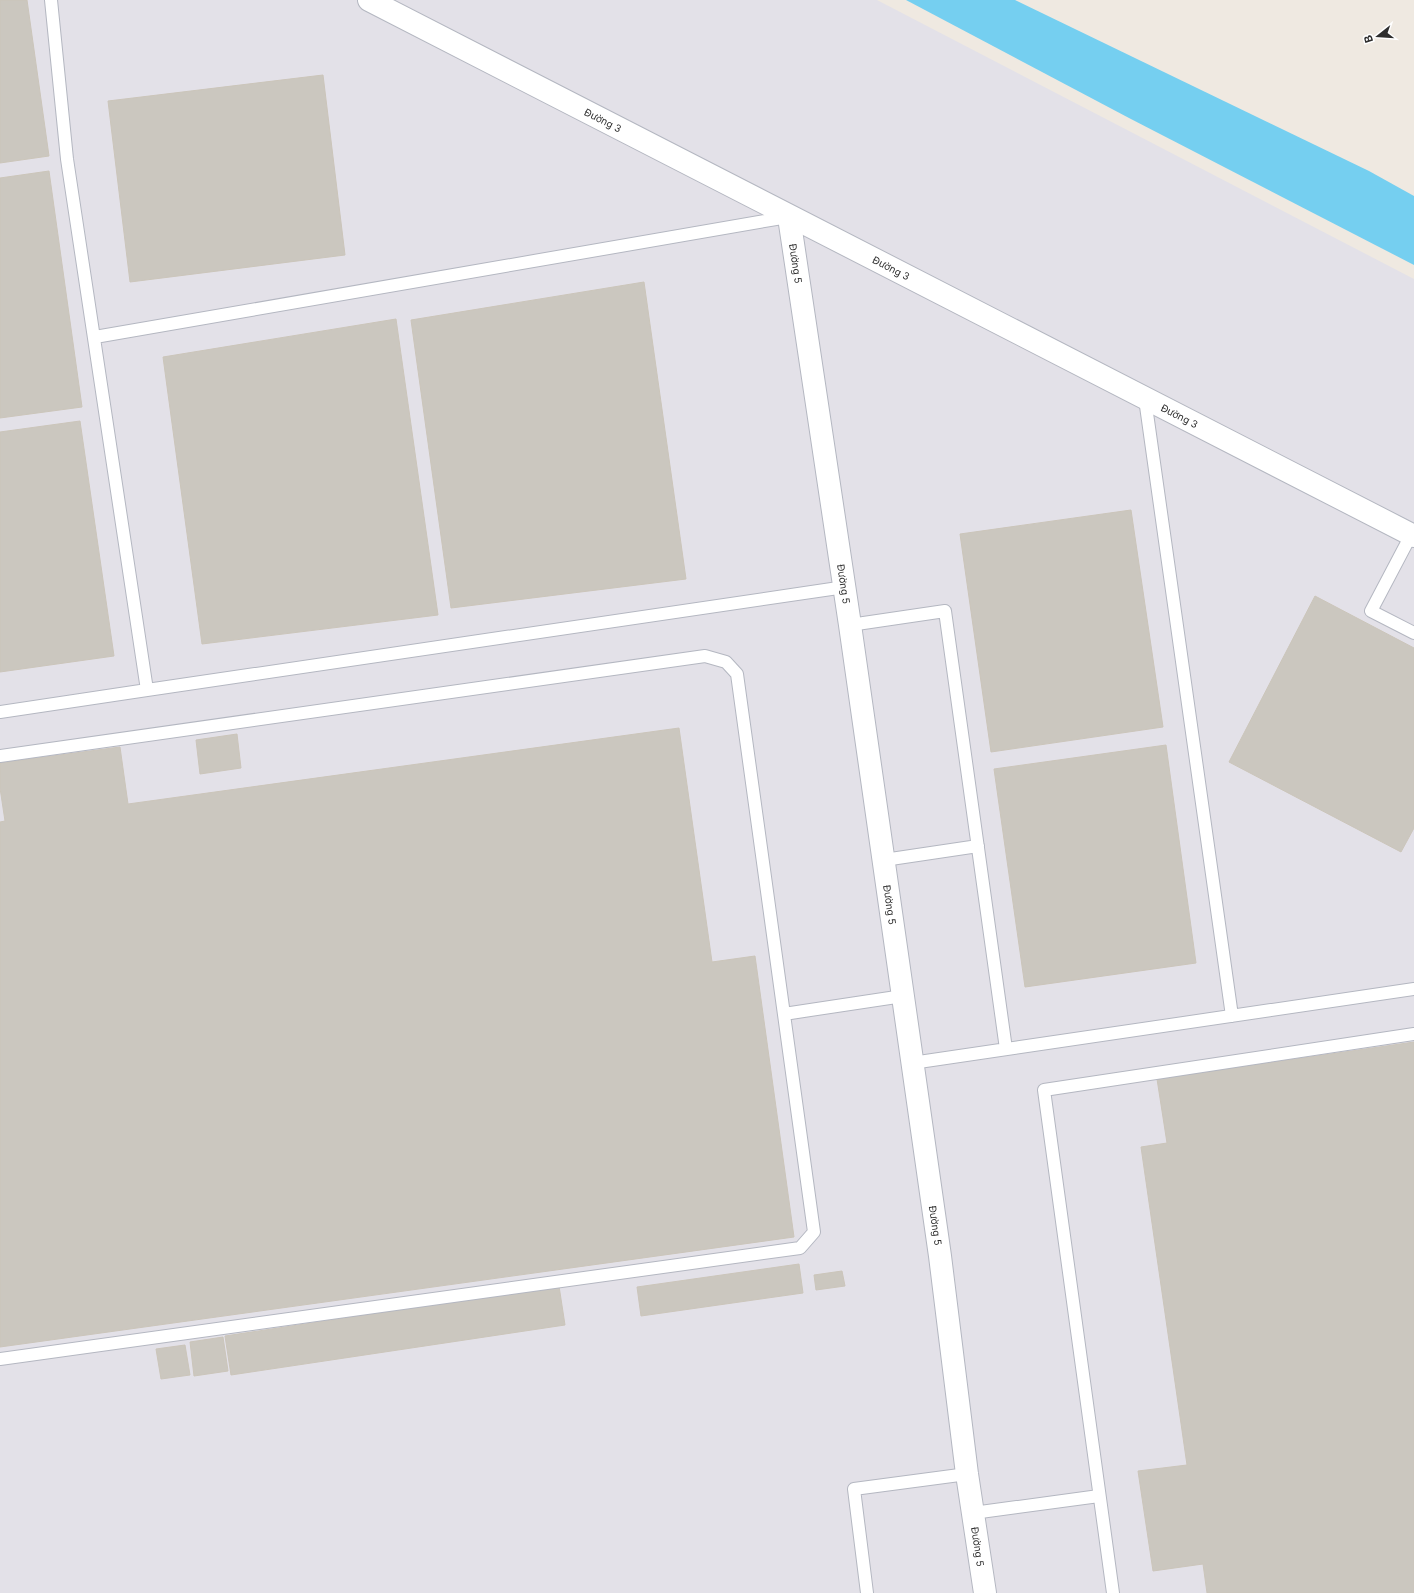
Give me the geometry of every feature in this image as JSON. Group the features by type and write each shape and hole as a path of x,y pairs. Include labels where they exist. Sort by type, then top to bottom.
{"street":[{"name":"Đường 3","path":"369,0 789,217 1413,536"},
{"name":"Đường 5","path":"789,217 845,587 884,860 940,1256 967,1474 985,1593"}],"lane":[{"path":"51,0 67,159 147,690"},
{"path":"95,337 789,217"},
{"path":"1145,399 1232,1016"},
{"path":"1413,536 1371,611 1414,633"},
{"path":"0,712 845,587"},
{"path":"850,625 945,611 1006,1049"},
{"path":"0,756 705,656 726,662 737,674 814,1232 800,1248 0,1359"},
{"path":"884,860 978,846"},
{"path":"912,1063 1414,989"},
{"path":"784,1014 903,996"},
{"path":"1113,1593 1044,1090 1414,1034"},
{"path":"867,1593 854,1489 967,1474"},
{"path":"973,1513 1099,1496"}],"shaded area":[{"path":"0,0 877,0 1414,279 1414,1593 0,1593"}],"water":[{"path":"906,0 1015,0 1369,171 1414,196 1414,265 1129,118"}],"building":[{"path":"0,0 27,0 49,156 0,163"},
{"path":"323,75 345,255 130,282 108,101"},
{"path":"49,171 82,407 0,418 0,178"},
{"path":"644,282 686,579 451,608 411,320"},
{"path":"396,319 438,615 202,644 163,357"},
{"path":"80,421 114,656 0,672 0,432"},
{"path":"1131,510 1163,727 991,752 960,534"},
{"path":"1315,596 1414,648 1414,828 1401,852 1229,762"},
{"path":"679,728 712,962 755,956 794,1237 0,1347 0,822 5,821 0,788 0,763 120,747 128,804"},
{"path":"237,734 241,768 200,774 196,740"},
{"path":"1166,745 1196,963 1025,987 994,769"},
{"path":"1414,1042 1414,1593 1207,1593 1203,1564 1153,1571 1138,1471 1187,1465 1141,1147 1167,1143 1157,1079"},
{"path":"799,1264 803,1293 641,1316 637,1287"},
{"path":"842,1271 845,1286 816,1290 814,1275"},
{"path":"559,1286 565,1325 231,1375 225,1336"},
{"path":"223,1337 228,1371 194,1376 190,1342"},
{"path":"185,1345 190,1375 161,1379 156,1349"}]}
